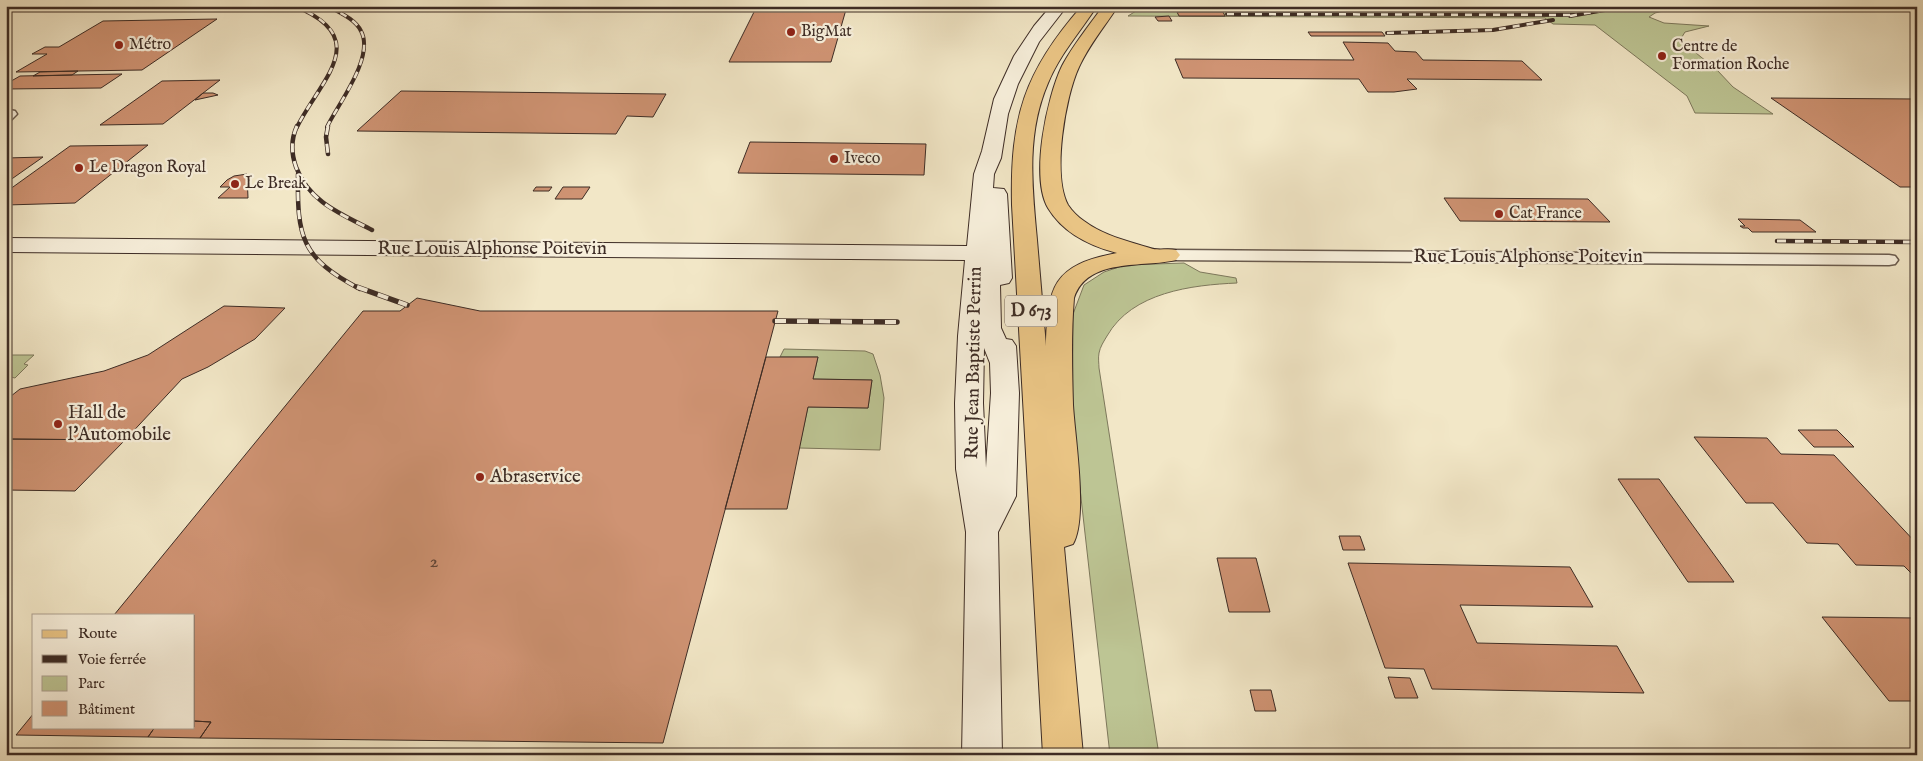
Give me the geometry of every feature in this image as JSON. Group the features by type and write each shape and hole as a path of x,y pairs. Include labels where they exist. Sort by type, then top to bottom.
{"main road":[{"name":"Rue Jean Baptiste Perrin","path":"982,755 982,532 971,468 969,403 971,336 988,248 995,174 992,158 999,115 1008,87 1037,31 1060,6"},
{"name":"D 673","path":"1063,755 1024,215 1022,154 1027,116 1035,90 1049,61 1064,38 1090,6"},
{"path":"1111,6 1078,54 1058,102 1051,139 1055,197 1065,216 1075,226 1088,234 1122,248 1168,255"},
{"name":"Rue Louis Alphonse Poitevin","path":"6,245 988,248"},
{"name":"Rue Jean Baptiste Perrin","path":"982,532 1000,496 1005,393 1004,364 988,248"},
{"path":"1054,634 1064,495 1059,404 1062,298 1066,286 1073,278 1100,263 1128,258 1168,255"}],"street":[{"name":"Rue Louis Alphonse Poitevin","path":"1168,255 1889,260"}],"green space":[{"name":"Centre de Formation Roche","path":"1144,6 1682,6 1655,13 1649,17 1664,23 1709,26 1685,32 1680,40 1717,70 1733,87 1773,114 1695,113 1687,96 1595,25 1553,24 1545,18 1128,16"},
{"path":"1184,263 1200,272 1236,278 1237,283 1183,289 1147,300 1132,309 1118,321 1101,346 1099,353 1099,368 1159,755 1110,755 1071,409 1070,322 1084,285 1104,272 1125,265"},
{"path":"784,349 865,351 873,354 880,375 884,398 880,450 799,448 808,407 868,408 872,380 813,379 818,357 780,357"},
{"path":"12,355 34,355 24,364 28,365 15,378 6,376 6,359"}],"building":[{"path":"757,6 847,6 831,62 729,62"},
{"path":"1177,12 1223,12 1225,16 1179,16"},
{"path":"1169,16 1172,21 1158,21 1155,17"},
{"path":"217,19 142,70 16,72 47,54 32,54 45,47 59,47 103,21"},
{"path":"1308,32 1382,32 1385,36 1311,36"},
{"path":"1343,42 1388,43 1395,51 1416,52 1423,60 1522,61 1542,80 1407,79 1417,89 1394,92 1368,92 1359,79 1183,78 1175,59 1354,60"},
{"path":"78,71 72,75 33,76 40,72"},
{"path":"122,74 101,88 6,89 6,84 20,76"},
{"path":"220,80 163,124 100,125 162,81"},
{"path":"401,91 666,94 653,117 627,116 616,134 357,131"},
{"path":"203,93 213,93 218,95 195,100"},
{"path":"1771,98 1917,99 1917,187 1900,187"},
{"name":"Iveco","path":"750,142 926,144 924,175 738,173"},
{"name":"Le Dragon Royal","path":"148,145 75,203 6,205 6,192 70,146"},
{"path":"43,157 6,183 6,158"},
{"name":"Le Break","path":"247,174 248,198 218,198 230,187 220,187 227,180 234,176"},
{"path":"536,187 552,187 549,191 533,191"},
{"path":"563,187 590,187 582,199 555,199"},
{"path":"1444,198 1588,199 1610,222 1460,221"},
{"path":"1738,219 1800,220 1816,232 1752,232 1748,228 1740,226 1745,226"},
{"path":"417,298 480,311 778,311 663,743 200,738 211,722 195,721 195,614 115,614 363,311 400,311"},
{"path":"224,306 285,308 255,339 208,367 182,379 125,440 6,439 6,400 20,389 104,371 148,355"},
{"path":"766,357 818,357 813,379 872,380 868,408 808,407 787,509 725,509"},
{"path":"1798,430 1837,430 1854,447 1814,447"},
{"path":"1694,437 1767,438 1781,454 1834,455 1917,544 1917,579 1904,566 1856,565 1838,544 1807,543 1773,503 1746,503"},
{"path":"6,439 125,440 75,491 6,490"},
{"path":"1618,479 1659,479 1734,582 1688,582"},
{"path":"1339,536 1360,536 1365,550 1343,550"},
{"path":"1217,558 1256,558 1270,612 1229,612"},
{"path":"1348,563 1570,567 1593,607 1460,605 1477,643 1617,646 1644,693 1432,689 1424,669 1385,668"},
{"path":"1822,617 1917,618 1917,701 1889,701"},
{"path":"1388,677 1410,678 1418,698 1395,698"},
{"path":"1250,690 1271,690 1276,711 1255,711"},
{"path":"32,715 32,728 154,728 148,737 16,735"},
{"path":"195,721 211,722 200,738 148,737 154,728 195,728"}],"railway":[{"path":"294,6 318,18 332,32 337,46 328,76 297,127"},
{"path":"327,127 359,67 364,42 361,31 355,23 328,6"},
{"path":"1570,16 1628,6"},
{"path":"1227,14 1575,15"},
{"path":"1387,33 1493,30 1553,20"},
{"path":"297,126 292,146 293,157 296,167 309,189 327,206 372,230"},
{"path":"328,126 326,137 328,154"},
{"path":"298,174 299,214 306,244 325,267 360,289"},
{"path":"1777,241 1917,242"},
{"path":"357,287 407,305"},
{"path":"775,321 897,322"}],"place":[{"name":"BigMat","path":"791,32"},
{"name":"Métro","path":"119,45"},
{"name":"Centre de Formation Roche","path":"1662,56"},
{"name":"Iveco","path":"834,159"},
{"name":"Le Dragon Royal","path":"79,168"},
{"name":"Le Break","path":"235,184"},
{"name":"Cat France","path":"1499,214"},
{"name":"Hall de l'Automobile","path":"58,424"},
{"name":"Abraservice","path":"480,477"}]}
